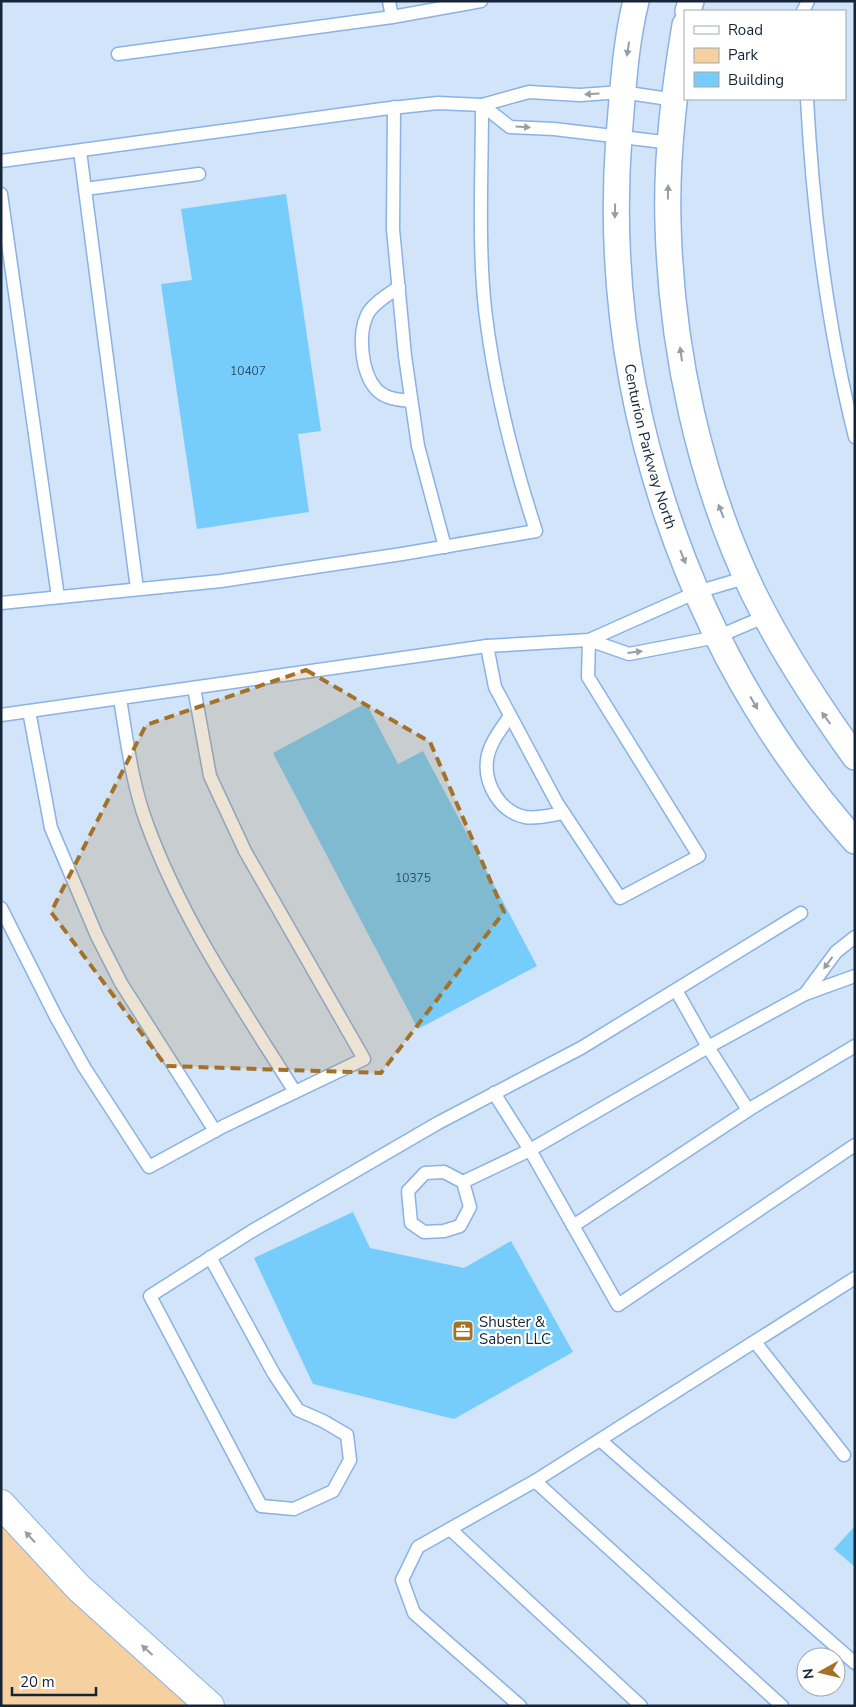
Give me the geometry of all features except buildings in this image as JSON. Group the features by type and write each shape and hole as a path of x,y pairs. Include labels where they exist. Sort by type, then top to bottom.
{"highway":[{"path":"1,1504 79,1588 210,1706"}],"street":[{"name":"Centurion Parkway North","path":"636,1 622,92 615,225 621,311 639,421 669,525 718,637 768,727 827,809 855,841"},
{"path":"684,32 675,100 668,223 674,306 690,409 719,507 766,616 812,698 855,757"}],"lane":[{"path":"389,1 392,17"},
{"path":"118,54 392,17 481,1"},
{"path":"1,161 80,152 394,107 438,103 482,105 529,92 580,95 622,92 675,100"},
{"path":"807,100 812,192 839,374 855,437"},
{"path":"482,105 510,126 672,143"},
{"path":"1,603 221,580 445,547 536,531 513,463 498,393 485,308 482,213 482,105"},
{"path":"394,107 393,228 411,402 418,446 445,547"},
{"path":"80,152 136,589"},
{"path":"85,189 199,174"},
{"path":"1,194 58,597"},
{"path":"398,287 367,314 360,343 368,373 376,389 391,399 411,402"},
{"path":"1,715 488,646 589,640 697,592 748,577"},
{"path":"589,640 629,654 718,637 766,616"},
{"path":"488,646 495,687 510,716 564,813 620,898 699,856 588,677 589,640"},
{"path":"1,908 84,1067 149,1167 216,1131 364,1059 245,851 210,776 194,688"},
{"path":"120,699 131,768 146,823 168,877 195,932 295,1092"},
{"path":"29,711 51,828 97,936 121,983 216,1131"},
{"path":"510,716 490,747 486,761 489,782 496,798 506,808 524,817 564,813"},
{"path":"210,1257 274,1374 298,1410 323,1421 347,1435 350,1460 333,1491 294,1509 261,1506 150,1296 210,1257 252,1231 438,1123 580,1048 801,913"},
{"path":"805,994 836,952 855,937"},
{"path":"463,1182 530,1150 708,1047 805,994 855,976"},
{"path":"676,990 708,1047 748,1110"},
{"path":"573,1226 748,1110 855,1046"},
{"path":"494,1093 530,1150 618,1305 855,1145"},
{"path":"444,1172 463,1182 470,1207 460,1226 444,1231 424,1232 411,1223 408,1190 425,1174 444,1172"},
{"path":"520,1706 414,1613 402,1580 418,1547 535,1481 855,1278"},
{"path":"755,1342 844,1455"},
{"path":"600,1440 855,1663"},
{"path":"535,1481 782,1706"},
{"path":"450,1529 640,1706"}],"highlighted area":[{"path":"306,670 430,742 504,912 381,1073 166,1066 51,912 146,725"}],"shaded area":[{"path":"1,1 855,1 855,1706 229,1706 102,1592 1,1486"}],"green space":[{"path":"1,1525 57,1584 193,1706 1,1706"}],"place":[{"name":"Shuster & Saben LLC","path":"463,1331"}]}
